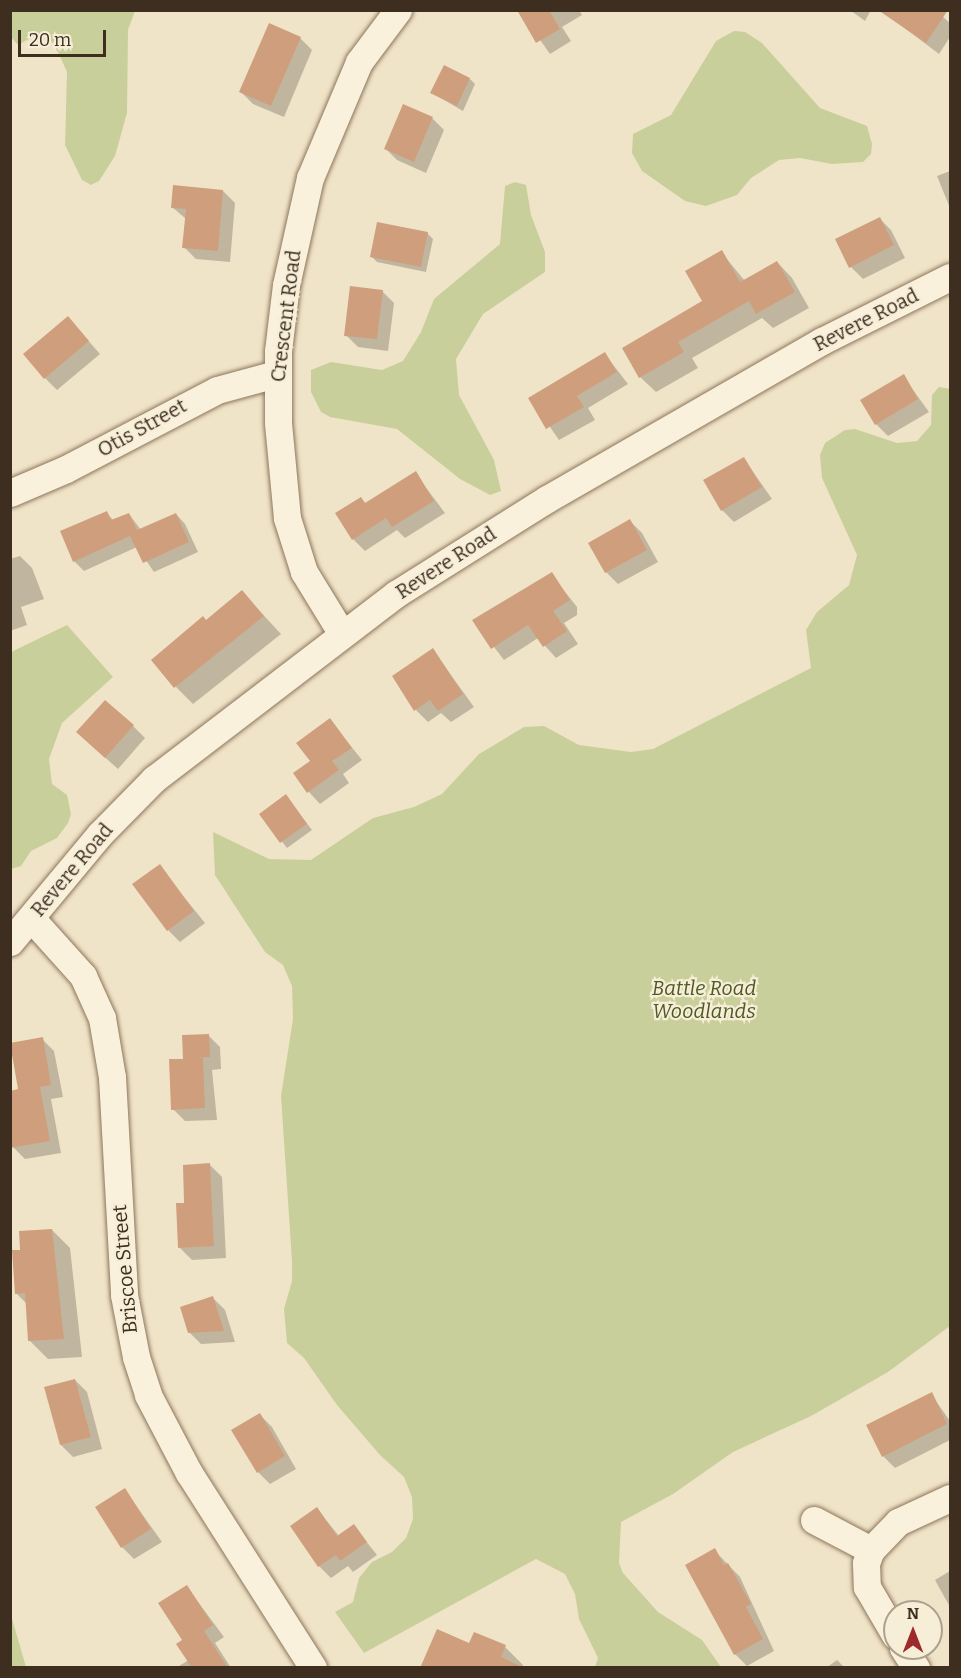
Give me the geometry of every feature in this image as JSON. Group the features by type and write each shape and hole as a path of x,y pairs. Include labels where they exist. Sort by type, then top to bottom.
{"street":[{"name":"Crescent Road","path":"342,634 304,572 292,539 283,492 276,374 286,285 310,178 359,62 398,10"},
{"name":"Revere Road","path":"10,942 100,834 154,779 342,634 547,499 822,341 951,278"},
{"name":"Otis Street","path":"10,493 66,469 206,394 229,385 276,374"},
{"name":"Briscoe Street","path":"31,918 83,976 102,1018 112,1077 124,1295 133,1347 148,1395 183,1464 313,1668"},
{"path":"883,1614 867,1587 866,1563 870,1550 898,1522 951,1498"},
{"path":"814,1520 870,1550"}],"green space":[{"path":"12,11 135,11 128,30 127,113 115,156 99,181 91,185 82,180 65,145 67,72 59,54 48,36 36,35 18,45 11,37"},
{"path":"734,31 745,32 762,43 820,108 867,126 872,144 871,154 863,162 832,164 800,158 779,160 751,178 737,195 706,206 685,201 642,171 632,153 633,134 671,115 716,41"},
{"path":"515,182 526,185 531,215 545,252 545,272 483,314 456,359 459,395 494,460 501,491 490,495 460,479 397,429 330,417 321,412 311,392 311,370 331,362 382,370 403,361 421,332 434,299 500,244 505,186"},
{"name":"Battle Road Woodlands","path":"939,387 950,389 950,1326 888,1372 811,1416 733,1452 673,1494 621,1522 619,1563 623,1573 658,1612 702,1640 721,1667 595,1667 598,1658 579,1619 575,1594 565,1574 536,1559 364,1653 335,1612 353,1602 359,1578 372,1562 392,1552 406,1538 413,1519 412,1497 404,1477 380,1455 337,1405 304,1358 287,1343 284,1309 292,1281 292,1261 281,1096 293,1019 292,986 283,965 265,952 215,875 213,832 269,859 311,860 373,818 414,807 442,794 479,754 524,727 544,726 579,745 631,752 653,749 811,668 806,630 817,612 849,585 857,555 822,478 820,455 825,443 845,430 855,429 897,443 917,441 931,425 932,395"},
{"path":"67,625 113,677 62,723 49,759 52,784 67,795 71,814 68,823 57,838 31,851 21,866 11,869 11,652"},
{"path":"11,1615 26,1667 11,1667"}],"building":[{"path":"517,10 549,10 560,29 536,43"},
{"path":"878,10 948,10 926,43"},
{"path":"269,23 301,37 271,106 239,92"},
{"path":"444,65 470,78 457,106 430,93"},
{"path":"403,104 433,117 414,162 384,149"},
{"path":"173,185 223,190 218,251 182,248 186,209 171,208"},
{"path":"880,217 894,245 849,268 835,239"},
{"path":"377,222 428,232 421,267 370,257"},
{"path":"722,250 740,282 777,261 795,292 756,314 749,301 678,342 684,352 639,378 622,348 702,301 685,271"},
{"path":"350,286 383,290 377,339 344,336"},
{"path":"68,316 89,341 44,379 23,354"},
{"path":"605,352 617,372 577,396 584,407 546,429 528,398"},
{"path":"904,374 918,399 875,425 860,400"},
{"path":"744,457 762,487 721,511 703,480"},
{"path":"416,471 434,501 392,527 386,518 352,540 335,513 361,497 365,503"},
{"path":"107,511 111,520 129,513 137,530 176,513 189,542 143,563 130,536 73,562 60,531"},
{"path":"630,519 647,550 605,573 588,543"},
{"path":"552,572 570,600 553,611 567,631 543,647 528,625 491,649 472,620"},
{"path":"242,590 264,616 174,688 151,660 203,616 206,620"},
{"path":"433,648 463,694 438,711 430,700 414,711 392,676"},
{"path":"105,700 134,725 105,758 76,732"},
{"path":"330,718 352,748 332,761 339,770 307,793 293,773 310,761 296,743"},
{"path":"286,794 307,824 280,843 259,814"},
{"path":"160,864 194,911 167,931 132,884"},
{"path":"209,1034 210,1057 197,1058 203,1058 205,1108 171,1110 169,1059 183,1059 182,1035"},
{"path":"43,1037 51,1085 40,1087 50,1141 10,1148 10,1091 18,1089 10,1043"},
{"path":"210,1163 214,1246 178,1248 176,1203 184,1203 183,1165"},
{"path":"52,1229 64,1339 28,1341 25,1293 15,1294 12,1250 20,1250 19,1231"},
{"path":"213,1296 224,1331 188,1333 180,1307"},
{"path":"75,1379 91,1437 60,1445 44,1387"},
{"path":"932,1392 947,1424 882,1457 866,1425"},
{"path":"260,1413 285,1456 257,1473 231,1430"},
{"path":"125,1488 151,1529 121,1548 95,1507"},
{"path":"317,1507 337,1536 354,1524 367,1542 340,1561 336,1555 318,1567 290,1526"},
{"path":"715,1548 724,1565 728,1563 751,1604 746,1607 763,1639 734,1655 685,1565"},
{"path":"187,1585 213,1625 204,1631 228,1668 192,1668 176,1644 182,1640 158,1603"},
{"path":"437,1629 469,1643 474,1632 506,1645 501,1657 524,1668 420,1668"}]}
